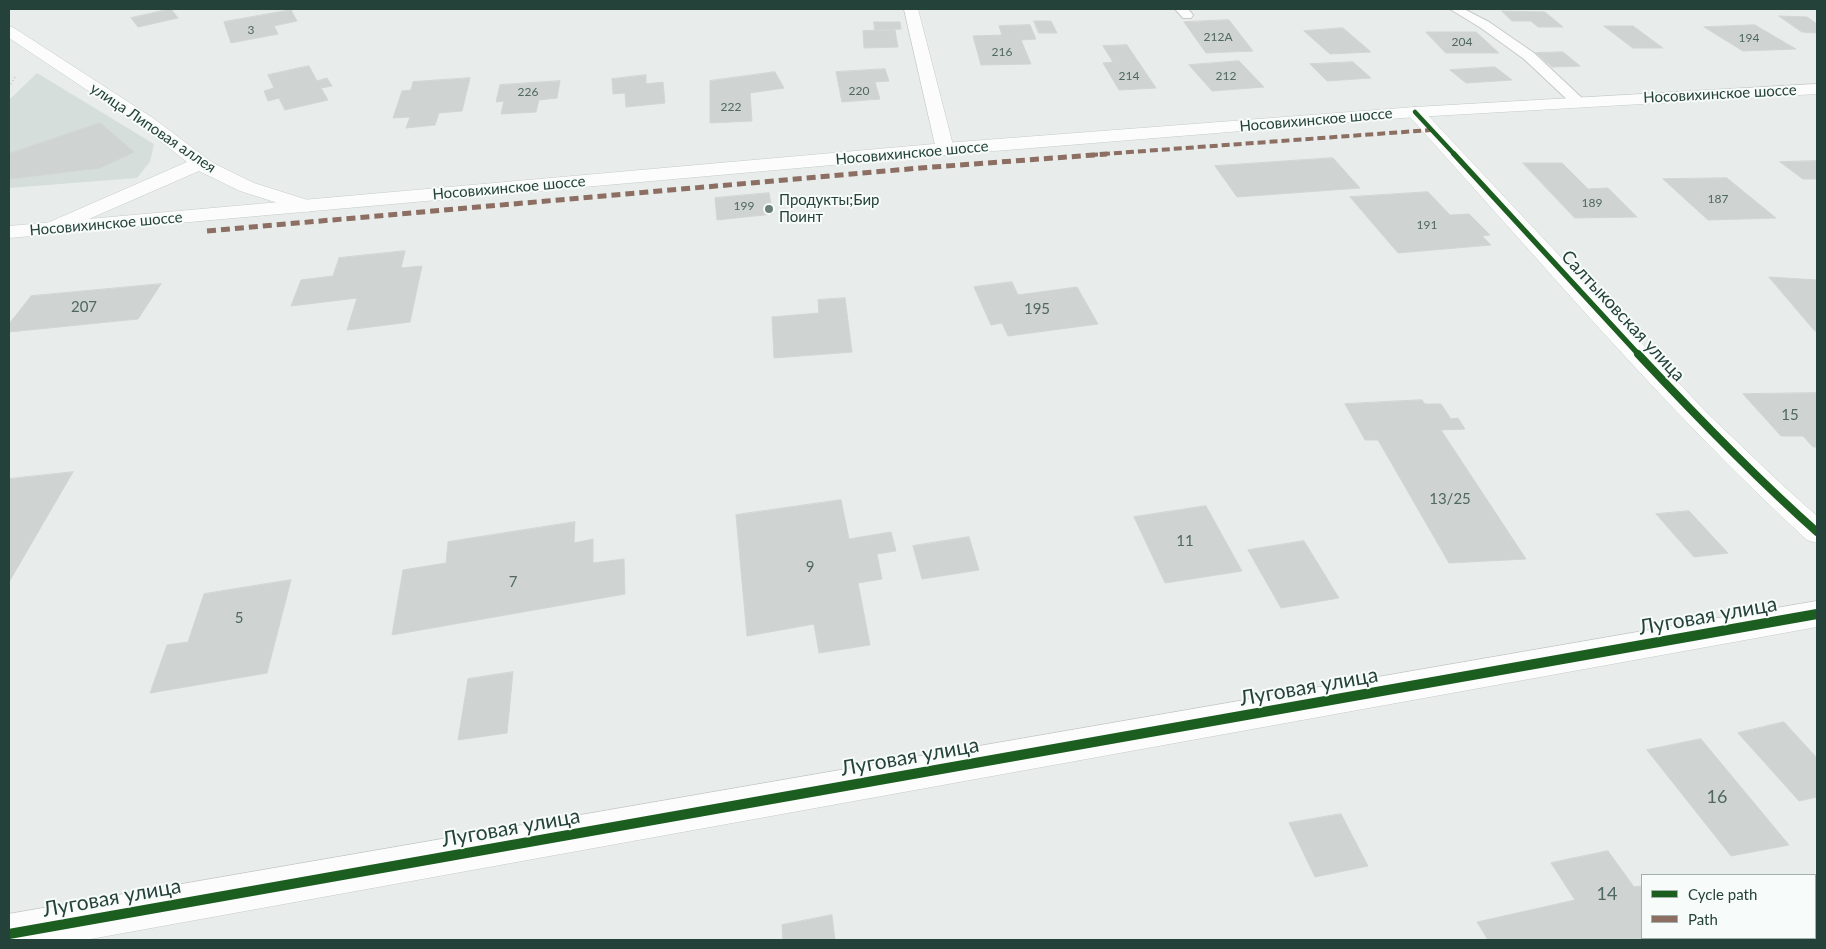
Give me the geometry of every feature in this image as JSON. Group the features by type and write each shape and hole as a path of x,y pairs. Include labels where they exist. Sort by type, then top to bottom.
{"street":[{"path":"911,9 945,150"},
{"name":"улица Липовая аллея","path":"9,31 147,122 200,163 247,187 307,206"},
{"name":"Носовихинское шоссе","path":"12,232 945,150 1415,112 1817,89"},
{"name":"Салтыковская улица","path":"1415,112 1698,419 1768,488 1817,532"},
{"path":"52,228 200,163"},
{"name":"Луговая улица","path":"9,934 1817,614"}],"lane":[{"path":"1456,9 1485,25 1529,56 1578,102"}],"shaded area":[{"path":"37,73 154,144 150,162 137,178 9,188 9,100"}],"building":[{"path":"171,9 178,18 138,27 131,18"},
{"path":"291,10 297,21 274,26 278,34 231,43 224,22"},
{"path":"1502,11 1545,12 1563,27 1538,27 1531,21 1512,21"},
{"path":"1779,16 1807,17 1817,24 1817,33 1802,32"},
{"path":"1229,20 1253,51 1206,53 1184,22"},
{"path":"1034,21 1051,21 1057,33 1039,33"},
{"path":"874,22 900,22 901,29 875,30"},
{"path":"1030,25 1036,39 1021,40 1031,64 981,65 973,36 1002,35 999,26"},
{"path":"1755,25 1796,49 1743,51 1704,27"},
{"path":"1604,26 1633,26 1663,48 1633,48"},
{"path":"1343,28 1371,52 1330,54 1304,31"},
{"path":"895,30 898,47 864,48 863,31"},
{"path":"1426,32 1476,32 1499,53 1446,53"},
{"path":"1127,45 1156,88 1119,90 1103,63 1113,62 1103,46"},
{"path":"1563,52 1580,66 1552,67 1536,53"},
{"path":"1239,61 1264,87 1212,91 1189,65"},
{"path":"1353,62 1371,78 1327,81 1310,64"},
{"path":"309,66 317,81 327,78 332,86 321,88 328,100 285,110 279,98 268,101 264,91 274,88 268,75"},
{"path":"1495,67 1512,80 1466,83 1450,70"},
{"path":"885,69 889,81 875,82 880,99 842,102 836,72"},
{"path":"775,72 784,88 750,93 752,121 710,123 710,81"},
{"path":"646,75 646,84 663,82 665,103 626,107 625,93 613,94 612,79"},
{"path":"470,78 462,111 439,113 435,125 406,128 410,117 393,118 402,91 411,90 413,82"},
{"path":"560,81 557,98 539,100 536,112 501,114 504,101 496,102 500,85"},
{"path":"100,123 134,152 100,168 9,179 9,154"},
{"path":"1333,158 1360,188 1237,197 1215,166"},
{"path":"1817,161 1817,179 1803,179 1780,162"},
{"path":"1523,163 1562,163 1588,189 1608,188 1637,217 1575,218"},
{"path":"1727,178 1776,218 1708,220 1663,179"},
{"path":"1428,192 1450,215 1469,214 1490,235 1482,236 1491,245 1398,253 1350,197"},
{"path":"769,193 773,214 717,220 715,198"},
{"path":"405,251 401,268 422,266 410,322 347,330 357,298 291,306 301,280 333,276 339,258"},
{"path":"1769,277 1817,280 1817,331 1815,331"},
{"path":"1012,282 1018,295 1077,287 1098,324 1008,336 1002,323 991,325 974,287"},
{"path":"161,284 138,319 9,332 9,324 31,296"},
{"path":"845,298 852,352 774,358 772,317 819,313 818,300"},
{"path":"1817,393 1817,447 1813,447 1803,436 1781,436 1743,394"},
{"path":"1422,400 1425,404 1441,404 1451,419 1458,418 1465,429 1441,430 1526,559 1449,563 1378,440 1365,440 1345,404"},
{"path":"73,472 9,582 9,479"},
{"path":"841,500 849,539 891,532 896,551 877,554 882,579 858,583 870,645 819,653 814,624 747,636 736,515"},
{"path":"1206,506 1242,571 1165,583 1134,517"},
{"path":"1689,511 1728,553 1694,557 1656,514"},
{"path":"575,522 574,543 593,539 593,563 624,559 625,594 392,635 403,570 446,563 448,542"},
{"path":"969,537 979,570 922,579 913,546"},
{"path":"1304,541 1339,598 1281,608 1248,550"},
{"path":"291,580 267,673 150,693 167,645 188,642 204,594"},
{"path":"513,672 507,733 458,740 468,679"},
{"path":"1784,722 1817,758 1817,797 1799,801 1738,733"},
{"path":"1701,739 1789,845 1731,856 1647,750"},
{"path":"1341,814 1368,866 1315,877 1289,823"},
{"path":"1608,851 1634,887 1641,886 1641,939 1713,940 1488,940 1477,922 1575,900 1551,863"},
{"path":"832,915 835,940 783,940 782,925"}],"marked path":[{"path":"207,231 920,168 1431,130"}],"cycle path":[{"path":"1415,112 1698,419 1768,488 1817,532"},
{"path":"9,934 1817,614"}],"place":[{"name":"Продукты;Бир Поинт","path":"769,209"}]}
